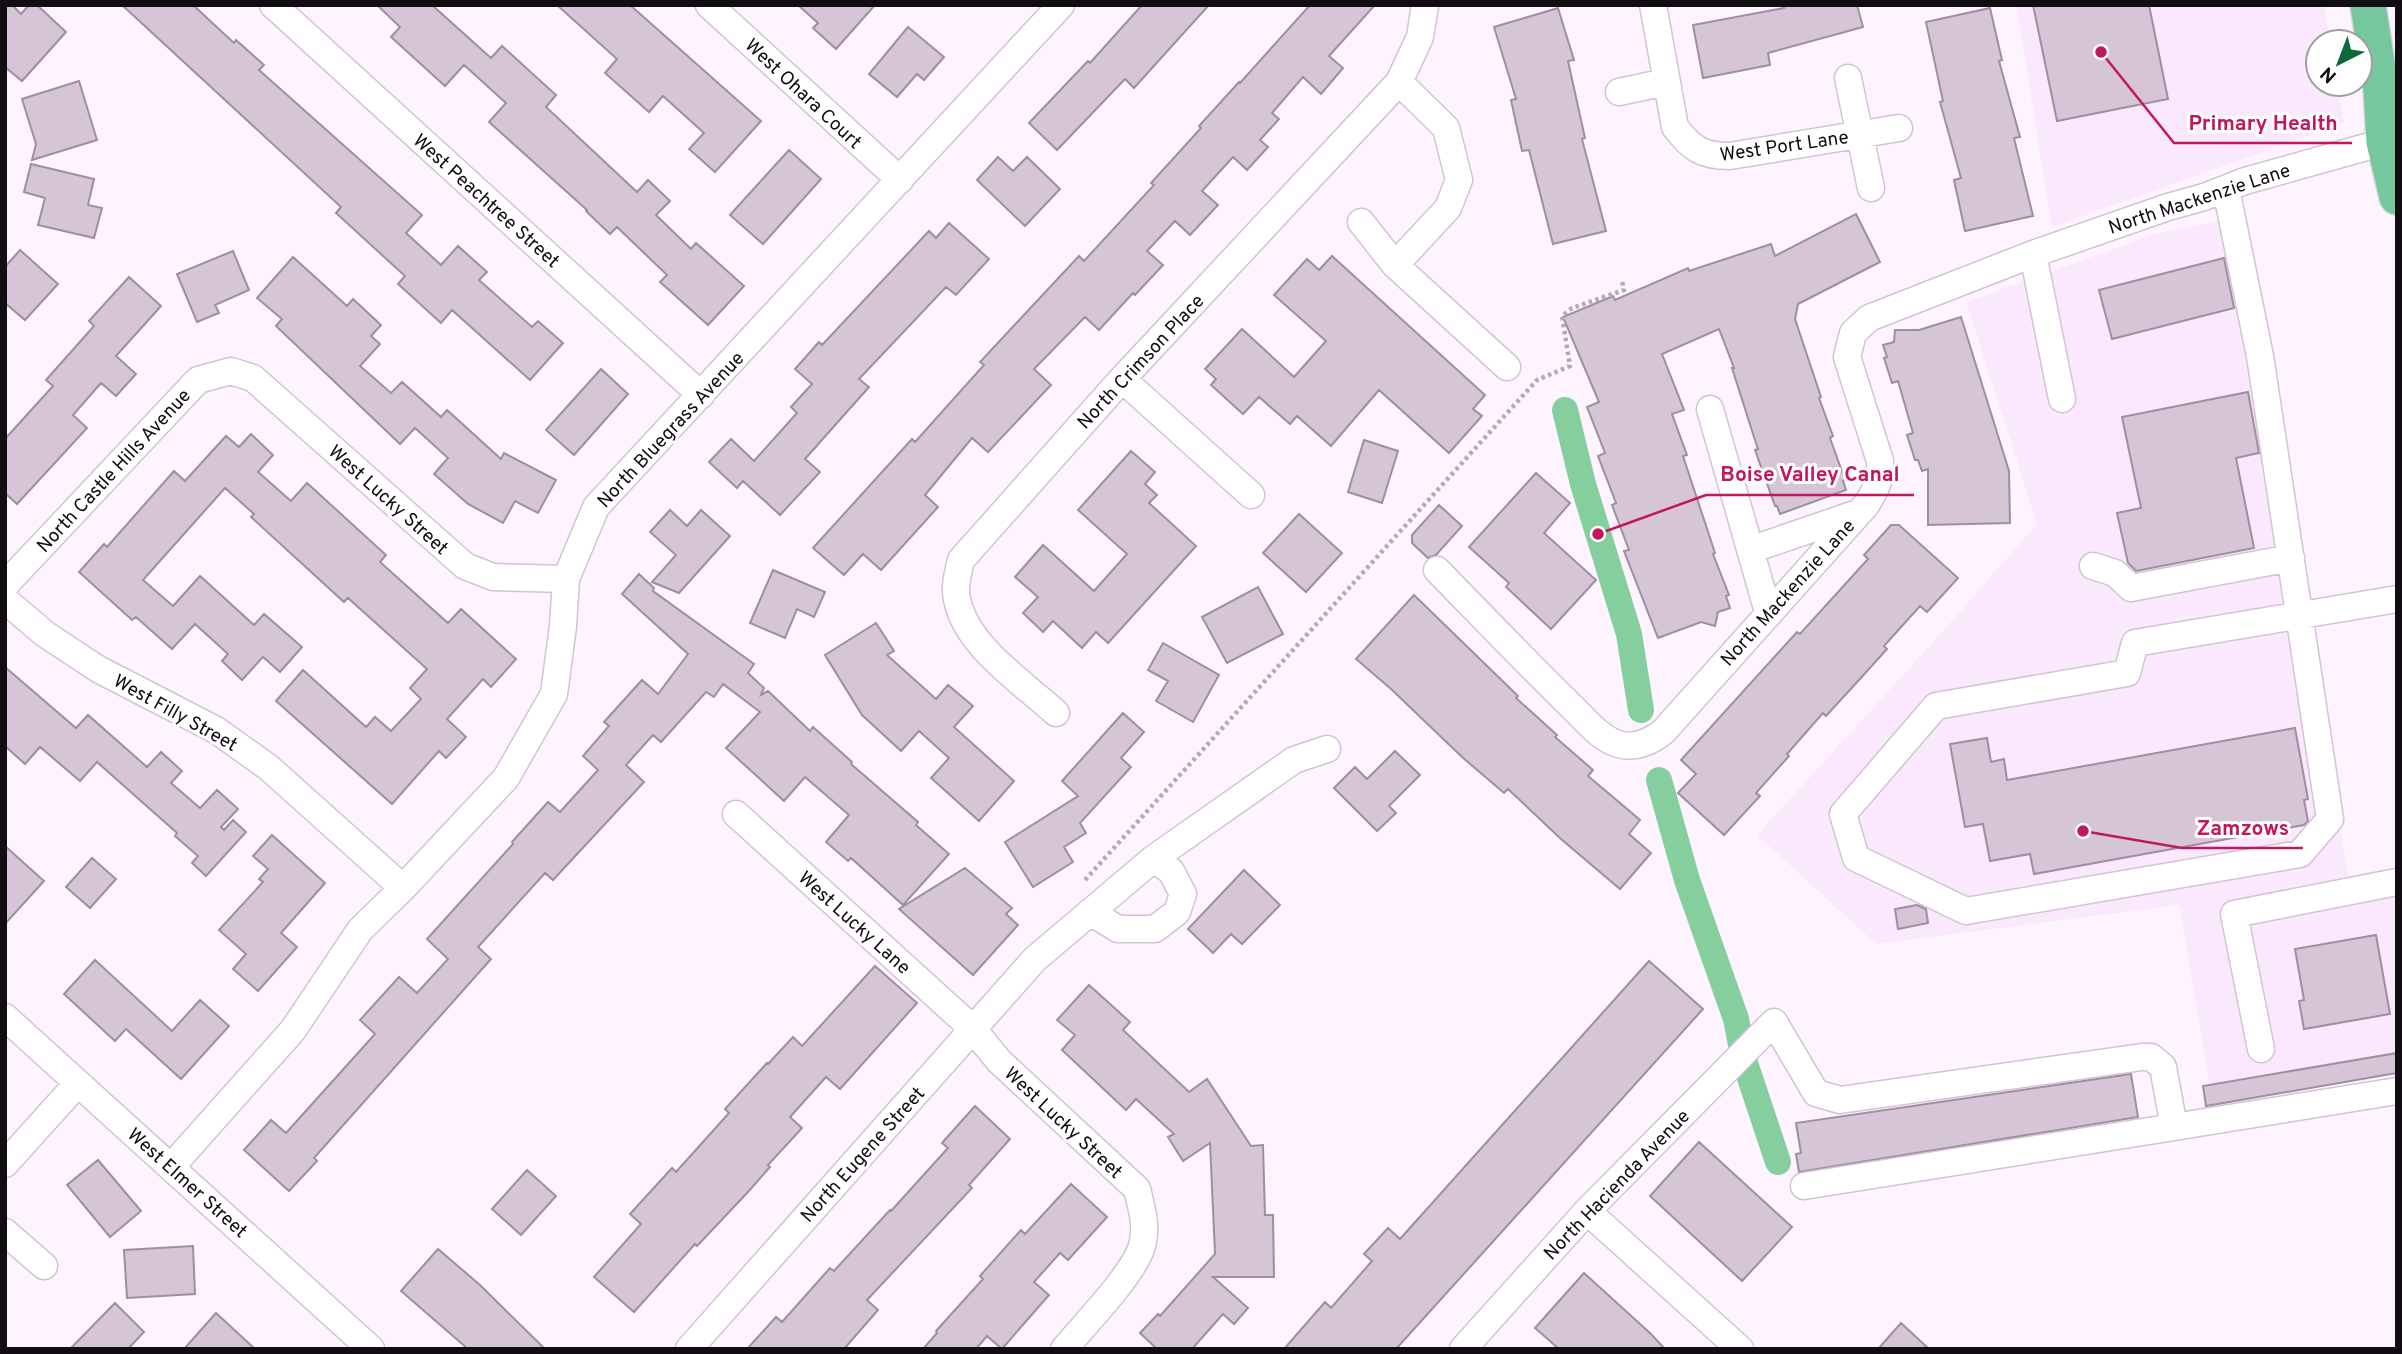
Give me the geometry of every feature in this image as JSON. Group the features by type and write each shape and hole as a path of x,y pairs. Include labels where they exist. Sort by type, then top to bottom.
{"main road":[{"path":"2368,5 2381,89 2384,142 2397,197"}],"street":[{"name":"West Peachtree Street","path":"273,5 701,395"},
{"name":"West Ohara Court","path":"709,5 900,180"},
{"name":"North Bluegrass Avenue","path":"171,1167 293,1030 360,930 506,778 554,694 566,579 596,508 1061,5"},
{"name":"North Crimson Place","path":"1056,713 979,645 962,620 955,590 961,560 1122,379 1399,82 1420,37 1425,5"},
{"name":"West Port Lane","path":"1653,5 1675,127 1696,150 1711,156 1730,156 1859,135"},
{"name":"West Port Lane","path":"1848,78 1871,188"},
{"path":"1395,265 1448,208 1459,180 1446,128 1399,82"},
{"path":"1619,92 1666,82"},
{"path":"1859,135 1899,128"},
{"name":"North Mackenzie Lane","path":"1437,570 1546,682 1605,738 1621,745 1637,746 1651,741 1663,732 1874,493 1881,477 1880,461 1847,356 1853,333 1869,318 2033,254 2168,206 2204,197 2255,178 2384,142"},
{"path":"2226,189 2260,356 2301,615 2330,819 2300,854 1966,911 1856,858 1843,814 1937,706 2127,673 2135,643 2301,615 2397,599"},
{"path":"1361,222 1395,265 1507,367"},
{"path":"2033,254 2062,399"},
{"name":"West Lucky Street","path":"231,371 253,378 465,566 493,577 566,579"},
{"name":"North Castle Hills Avenue","path":"5,585 198,380 231,371"},
{"path":"1122,379 1251,495"},
{"path":"1710,409 1768,612"},
{"path":"1751,550 1858,513"},
{"path":"2093,566 2115,573 2131,588 2291,558"},
{"name":"West Filly Street","path":"5,600 45,634 98,669 216,730 268,767 403,888"},
{"name":"North Eugene Street","path":"689,1349 1035,959 1153,859 1294,760 1326,748"},
{"name":"West Lucky Lane","path":"736,814 973,1030"},
{"path":"1090,912 1118,929 1155,929 1177,912 1183,894 1171,872 1153,859"},
{"path":"2261,1049 2234,914 2397,882"},
{"name":"West Elmer Street","path":"5,1017 371,1349"},
{"name":"North Hacienda Avenue","path":"1463,1349 1587,1211 1774,1022 1816,1093 1840,1100 2151,1057 2163,1067 2174,1127"},
{"name":"West Lucky Street","path":"973,1030 999,1061 1137,1189 1145,1218 1141,1248 1125,1275 1064,1349"},
{"path":"5,1164 78,1083"},
{"path":"1804,1186 2397,1091"},
{"path":"1587,1211 1740,1349"},
{"path":"5,1232 44,1266"}],"path":[{"path":"1082,884 1537,380 1570,366 1562,316 1572,308 1624,290 1622,281"}],"shaded area":[{"path":"2016,5 2324,5 2328,28 2304,28 2304,98 2340,98 2344,123 2052,227"},
{"path":"2247,217 2348,876 2397,868 2397,1056 2210,1087 2179,905 1876,944 1757,835 2037,524 1966,302 2161,232"}],"building":[{"path":"5,5 12,5 21,14 29,5 37,5 66,32 22,81 5,67"},
{"path":"122,5 193,5 234,43 236,40 264,65 259,70 422,215 406,233 441,265 458,246 487,272 479,280 532,327 538,321 563,343 530,380 452,310 441,323 398,284 405,276 336,213 341,207"},
{"path":"377,5 432,5 491,58 502,46 556,95 546,107 637,192 648,180 670,201 656,215 691,249 696,243 744,286 708,325 660,282 667,275 617,227 610,234 489,122 506,103 464,65 445,86 391,37 400,27"},
{"path":"557,5 630,5 761,121 715,172 689,149 704,133 663,96 649,112 605,73 617,59"},
{"path":"798,5 875,5 836,49 813,28 818,23"},
{"path":"1142,5 1209,5 1134,88 1125,79 1057,150 1029,123 1088,61 1090,63"},
{"path":"1310,5 1375,5 1329,56 1343,68 1321,94 1303,77 1272,113 1279,119 1260,140 1268,147 1247,170 1233,157 1202,191 1218,205 1190,235 1175,221 1147,251 1163,265 1099,330 1085,317 1034,369 1051,385 988,452 972,438 925,495 938,507 881,570 863,554 844,575 813,548 912,439 915,442 984,365 980,362 1079,256 1084,261 1154,185 1151,183 1201,128 1199,126"},
{"path":"1783,5 1857,5 1863,27 1768,53 1770,65 1703,78 1693,25 1784,8"},
{"path":"2033,5 2149,5 2168,99 2057,121"},
{"path":"1558,8 1574,60 1568,61 1585,138 1582,139 1606,231 1553,244 1529,150 1522,151 1511,100 1516,99 1494,27"},
{"path":"1990,8 2002,60 1999,61 2020,137 2014,138 2033,216 1965,231 1954,180 1961,178 1940,102 1943,101 1926,22"},
{"path":"908,27 944,57 924,80 917,74 897,97 869,74"},
{"path":"79,81 97,140 32,160 36,144 22,99"},
{"path":"789,150 821,179 763,244 730,215"},
{"path":"998,157 1013,171 1027,157 1060,189 1025,226 977,180"},
{"path":"31,164 94,179 88,205 102,208 94,238 38,225 45,198 24,192"},
{"path":"1856,214 1880,262 1798,304 1795,319 1833,436 1830,438 1846,490 1780,514 1755,450 1758,449 1734,368 1719,329 1662,354 1684,410 1672,414 1687,455 1683,456 1715,553 1713,554 1729,595 1726,596 1730,608 1718,612 1715,626 1701,622 1658,638 1624,551 1629,550 1612,505 1616,503 1598,456 1605,453 1587,407 1599,402 1563,317 1613,296 1615,300 1688,268 1689,271 1771,244 1775,256"},
{"path":"949,223 989,259 956,295 946,287 859,379 869,387 805,459 820,472 780,515 743,481 737,488 709,462 731,439 754,461 797,413 791,407 812,384 795,369 819,342 822,345 929,231 936,238"},
{"path":"20,250 58,284 25,320 5,303 5,267"},
{"path":"233,251 249,290 215,305 219,313 197,322 177,274"},
{"path":"1332,256 1485,395 1473,409 1482,416 1449,453 1379,390 1331,446 1297,416 1290,424 1259,397 1243,414 1211,385 1216,379 1205,369 1242,329 1294,377 1326,341 1274,295 1307,259 1319,270"},
{"path":"293,257 347,306 353,299 381,325 371,336 380,344 360,366 391,393 402,382 441,417 447,410 501,459 504,453 556,480 538,513 515,501 503,523 468,504 434,474 448,458 415,428 400,444 276,326 282,319 257,298"},
{"path":"2224,258 2234,308 2112,339 2099,290"},
{"path":"129,277 161,306 116,356 136,374 116,396 101,383 73,415 87,428 17,504 5,493 5,439 53,386 46,380 94,326 89,321"},
{"path":"1961,317 2009,471 2010,523 1928,525 1928,469 1922,471 1918,460 1915,460 1907,435 1913,433 1898,381 1892,383 1884,358 1887,357 1883,345 1894,342 1895,330 1919,330"},
{"path":"601,369 628,394 574,455 546,430"},
{"path":"2248,392 2259,453 2236,458 2254,548 2136,571 2128,563 2117,513 2141,508 2122,417"},
{"path":"251,434 273,455 258,472 291,501 307,483 386,555 380,562 448,623 461,609 516,659 491,687 483,679 447,719 466,737 446,758 439,751 392,804 276,701 303,670 366,727 375,717 391,731 421,699 410,688 427,669 348,598 344,602 251,517 254,514 225,488 143,580 173,606 200,576 254,625 264,614 302,647 280,672 263,657 242,680 222,661 228,654 195,624 172,649 136,617 132,620 79,572 104,544 107,547 174,471 185,481 226,436 239,447"},
{"path":"1364,440 1398,451 1382,503 1348,492"},
{"path":"1131,451 1155,472 1145,484 1157,495 1149,503 1196,546 1108,643 1096,632 1082,648 1053,621 1043,632 1023,613 1038,597 1015,577 1043,545 1094,591 1127,554 1078,510"},
{"path":"1536,473 1570,503 1544,533 1596,580 1551,629 1506,587 1509,583 1469,547"},
{"path":"1439,505 1462,526 1436,555 1428,558 1412,543 1412,535"},
{"path":"670,510 687,526 701,510 730,536 679,593 652,582 676,555 650,532"},
{"path":"1299,514 1342,553 1306,592 1263,553"},
{"path":"1891,525 1899,525 1958,578 1927,612 1920,606 1884,646 1887,649 1826,716 1823,713 1787,754 1789,756 1756,793 1760,796 1724,835 1678,793 1696,774 1681,760 1797,632 1800,634 1868,559 1864,555"},
{"path":"773,570 825,592 814,617 797,609 785,638 750,623"},
{"path":"639,574 654,588 653,591 754,664 748,673 764,688 761,695 768,691 810,731 813,727 918,822 916,825 949,854 903,905 851,858 848,861 826,842 849,815 805,777 784,801 726,748 760,712 723,684 714,697 706,692 661,742 653,735 626,765 644,782 553,880 545,873 478,947 491,959 314,1158 317,1161 289,1191 244,1150 271,1120 286,1133 375,1034 360,1020 399,977 417,993 448,959 427,939 548,802 560,812 598,770 583,756 609,726 604,722 642,680 658,694 688,654 622,594"},
{"path":"1258,587 1283,634 1227,663 1202,617"},
{"path":"1414,595 1518,696 1516,698 1557,735 1555,737 1593,770 1588,776 1640,820 1629,834 1651,853 1620,889 1508,789 1504,793 1462,757 1356,659"},
{"path":"876,623 894,651 887,655 936,699 948,685 973,706 954,727 1014,781 979,821 931,778 949,758 919,731 901,751 862,715 825,655"},
{"path":"1163,643 1219,675 1193,722 1156,701 1168,681 1148,670"},
{"path":"5,667 76,728 88,715 147,767 161,752 182,771 171,783 200,808 217,790 238,809 221,827 224,830 233,820 246,832 206,876 192,863 198,856 175,836 177,833 97,762 80,781 40,747 25,764 5,746"},
{"path":"1123,713 1144,732 1121,758 1131,767 1080,823 1086,833 1064,847 1073,862 1033,887 1005,842 1078,796 1062,781"},
{"path":"2295,728 2308,799 2304,800 2308,821 2304,825 2034,874 2030,854 1990,861 1983,824 1965,827 1950,744 1987,738 1991,762 2004,759 2007,780"},
{"path":"1395,751 1420,775 1389,806 1396,813 1377,831 1334,788 1355,767 1367,779"},
{"path":"272,835 325,883 281,933 297,947 258,991 233,969 246,954 219,930 263,882 259,879 268,869 253,856"},
{"path":"5,846 44,881 5,924"},
{"path":"92,858 116,879 90,908 66,887"},
{"path":"965,868 1012,908 1006,914 1018,925 973,975 899,909"},
{"path":"1244,870 1280,905 1242,944 1231,934 1213,953 1188,929"},
{"path":"1917,905 1926,909 1928,923 1898,929 1895,909"},
{"path":"2376,935 2390,1014 2304,1029 2299,1001 2304,1000 2295,949"},
{"path":"95,960 172,1031 200,1000 229,1026 181,1079 126,1029 115,1041 64,994"},
{"path":"1649,961 1703,1009 1396,1349 1284,1349 1325,1302 1331,1308 1372,1261 1364,1254 1388,1228 1400,1239"},
{"path":"875,966 917,1003 840,1089 826,1077 790,1117 802,1128 768,1165 770,1167 748,1192 697,1246 695,1244 634,1312 594,1277 641,1224 630,1214 672,1168 676,1172 729,1113 725,1109 767,1063 793,1037 802,1046"},
{"path":"1089,985 1130,1022 1123,1030 1189,1092 1207,1079 1251,1146 1263,1145 1265,1215 1273,1215 1274,1277 1213,1277 1248,1308 1234,1324 1223,1314 1192,1349 1157,1349 1140,1333 1158,1314 1160,1316 1215,1254 1210,1143 1183,1161 1168,1137 1174,1134 1136,1099 1126,1110 1062,1050 1075,1035 1057,1020"},
{"path":"2397,1053 2397,1073 2206,1106 2203,1086"},
{"path":"2131,1074 2138,1117 1799,1172 1796,1154 1801,1153 1796,1123"},
{"path":"975,1106 1010,1139 969,1185 972,1188 867,1300 878,1310 844,1349 747,1349 776,1317 782,1322 830,1268 834,1271 891,1211 948,1148 942,1143"},
{"path":"1699,1142 1792,1227 1742,1281 1650,1196"},
{"path":"98,1160 141,1211 110,1237 67,1185"},
{"path":"527,1170 556,1196 521,1235 492,1209"},
{"path":"1071,1184 1107,1217 1068,1260 1060,1253 1034,1282 1049,1295 1002,1349 987,1336 976,1349 923,1349 983,1279 980,1276 1021,1230 1025,1234"},
{"path":"193,1246 195,1294 127,1298 124,1250"},
{"path":"438,1249 480,1285 545,1349 468,1349 401,1291"},
{"path":"1584,1273 1665,1349 1559,1349 1535,1328"},
{"path":"115,1303 144,1332 128,1349 70,1349"},
{"path":"216,1313 255,1349 184,1349"},
{"path":"1901,1323 1929,1349 1878,1349"}],"waterway":[{"path":"1565,410 1583,484 1629,634 1641,710"},
{"path":"1659,780 1687,880 1736,1019 1744,1060 1778,1162"}],"place":[{"name":"Primary Health","path":"2101,52"},
{"name":"Boise Valley Canal","path":"1598,534"},
{"name":"Zamzows","path":"2083,831"}]}
